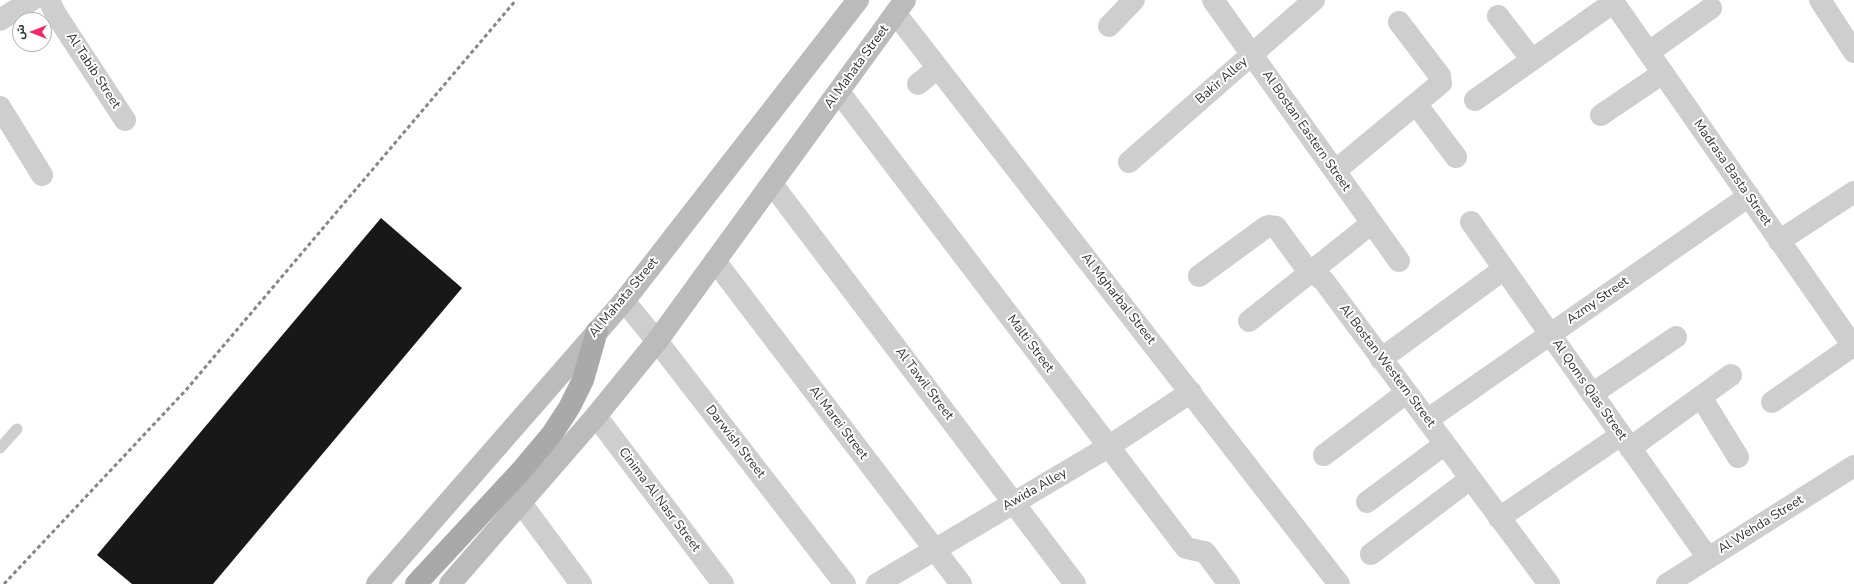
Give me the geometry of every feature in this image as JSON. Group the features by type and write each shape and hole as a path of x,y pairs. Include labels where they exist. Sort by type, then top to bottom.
{"main road":[{"path":"416,584 520,472 552,434 569,408 583,380 597,331"}],"street":[{"path":"0,20 32,0"},
{"name":"Al Tabib Street","path":"49,0 55,13 125,120"},
{"name":"Al Mahata Street","path":"376,584 624,301 858,0"},
{"path":"1109,26 1134,0"},
{"name":"Al Bostan Eastern Street","path":"1213,0 1399,261"},
{"name":"Bakir Alley","path":"1129,162 1314,0"},
{"path":"1820,0 1854,52"},
{"path":"1475,100 1613,1"},
{"name":"Madrasa Basta Street","path":"1613,1 1853,346"},
{"name":"Al Mahata Street","path":"450,584 596,416 657,340 901,7"},
{"name":"Al Mgharbal Street","path":"901,7 938,68 1339,584"},
{"path":"1648,52 1710,8"},
{"path":"1498,16 1532,60"},
{"path":"1335,171 1441,83 1441,79 1399,22"},
{"path":"918,84 938,68"},
{"path":"1601,115 1663,73"},
{"name":"Malti Street","path":"839,92 1186,548 1205,552 1229,584"},
{"path":"1416,104 1456,157"},
{"path":"0,107 42,175"},
{"name":"Al Tawil Street","path":"772,184 1075,584"},
{"path":"1780,241 1854,192"},
{"name":"Azmy Street","path":"1427,420 1749,196"},
{"name":"Al Qoms Qias Street","path":"1471,222 1708,558"},
{"path":"1249,321 1372,223"},
{"name":"Al Bostan Western Street","path":"1199,276 1269,226 1278,229 1303,264 1324,281 1548,584"},
{"name":"Al Marei Street","path":"715,261 961,584"},
{"path":"1382,359 1504,269"},
{"name":"Darwish Street","path":"624,301 657,340 845,584"},
{"path":"1592,394 1676,337"},
{"path":"1772,402 1853,346"},
{"path":"1499,518 1701,397 1732,375"},
{"name":"Awida Alley","path":"877,584 1108,447 1191,392"},
{"path":"1324,455 1406,392"},
{"path":"1701,397 1738,457"},
{"name":"Cinima Al Nasr Street","path":"596,416 723,584"},
{"path":"1366,502 1445,444"},
{"name":"Al Wehda Street","path":"1667,584 1854,466"},
{"path":"1371,554 1470,479"},
{"path":"521,503 581,584"}],"lane":[{"path":"0,448 17,429"}],"building":[{"path":"381,218 462,288 213,584 132,584 97,555"}],"railway":[{"path":"4,584 186,390 516,0"}]}
